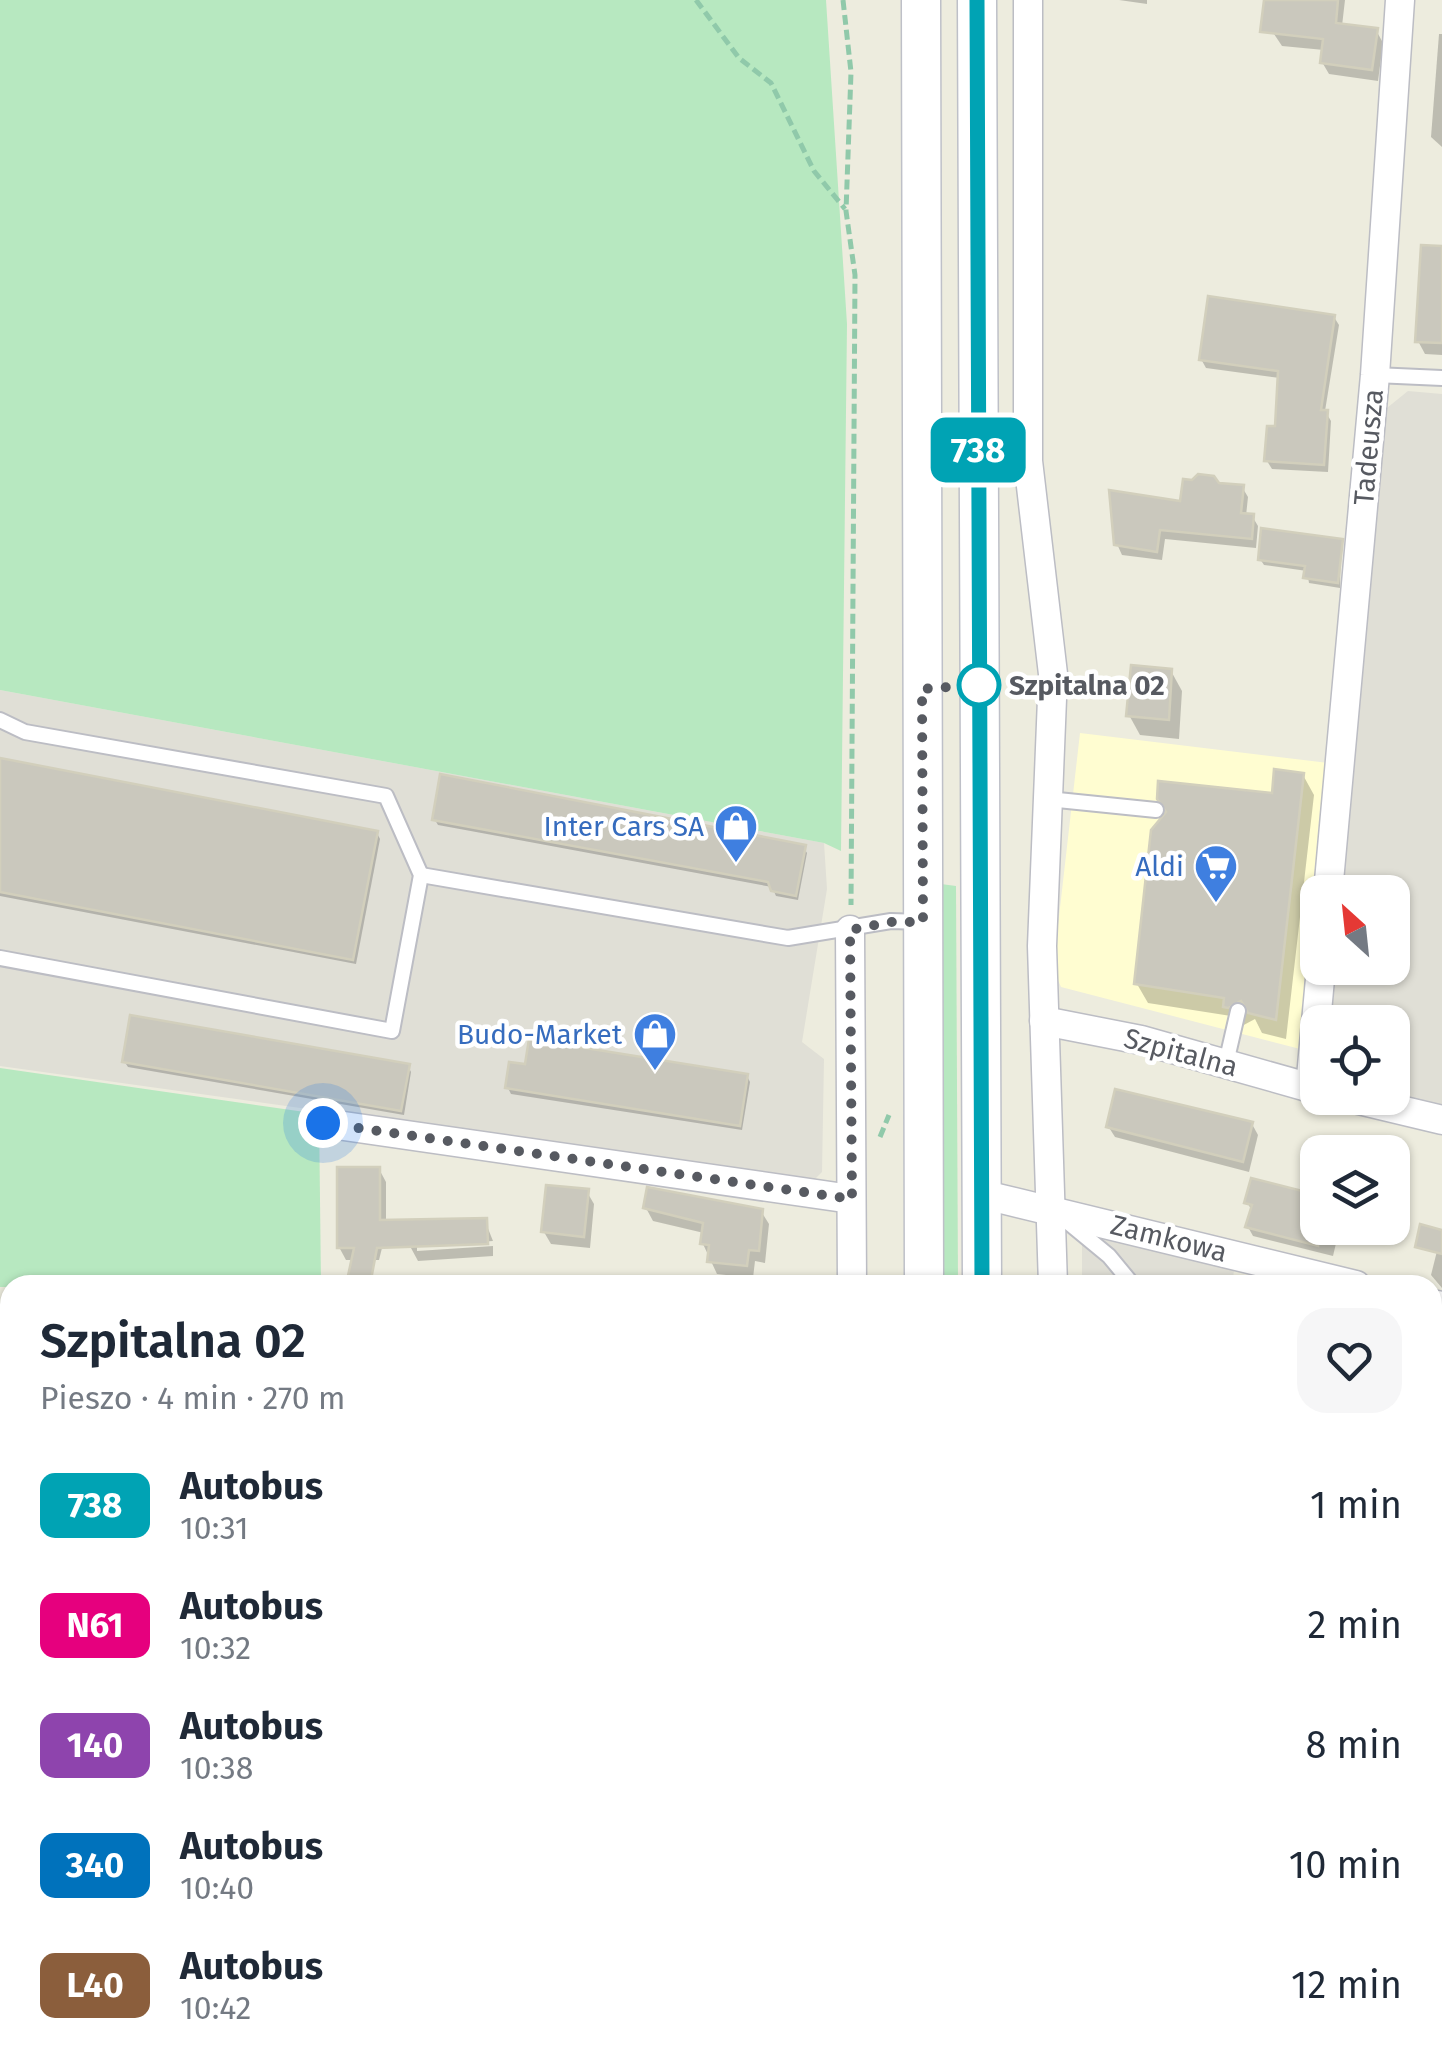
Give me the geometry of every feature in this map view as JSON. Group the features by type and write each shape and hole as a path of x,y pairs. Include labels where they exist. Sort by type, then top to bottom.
{"main road":[{"path":"921,0 924,1275"},
{"path":"977,0 982,1275"}],"street":[{"path":"1028,0 1028,461 1053,674 1044,1021 1054,1275"},
{"name":"Tadeusza","path":"1330,875 1374,375 1400,0"},
{"path":"850,930 852,1275"},
{"name":"Szpitalna","path":"1044,1021 1141,1040 1300,1085"},
{"path":"1410,1112 1442,1120"},
{"path":"323,1123 852,1199"},
{"name":"Zamkowa","path":"981,1194 1316,1275"}],"lane":[{"path":"1374,375 1442,378"},
{"path":"0,720 25,732 386,796 421,875 392,1030 0,958"},
{"path":"1048,799 1156,810"},
{"path":"421,875 788,938 891,922 923,922"},
{"path":"1226,1063 1238,1011"},
{"path":"1052,1209 1109,1256 1125,1275"}],"path":[{"path":"696,0 739,58 771,82 814,170 846,211"},
{"path":"843,0 851,72 846,211 856,275 850,930"}],"shaded area":[{"path":"1408,391 1442,394 1442,1120 1410,1106 1410,1005 1320,1005 1321,985 1410,985 1410,875 1333,875 1382,412"},
{"path":"0,690 824,843 827,889 802,1042 824,1059 822,1172 814,1180 0,1066"},
{"path":"1080,733 1337,764 1321,875 1300,875 1300,985 1314,985 1312,1005 1300,1005 1300,1049 1061,987 1053,969"},
{"path":"1082,1225 1235,1263 1233,1275 1082,1275"}],"green space":[{"path":"0,0 826,0 847,324 841,851 824,843 0,690"},
{"path":"941,884 956,886 958,1275 942,1275"},
{"path":"0,1068 319,1114 321,1275 0,1275"}],"building":[{"path":"1264,0 1338,0 1336,23 1378,28 1372,70 1320,63 1323,39 1260,32"},
{"path":"1421,245 1442,246 1442,343 1415,342"},
{"path":"1208,296 1335,315 1321,410 1328,410 1324,465 1264,461 1267,426 1275,426 1278,371 1199,360"},
{"path":"1198,474 1214,476 1219,483 1244,485 1241,513 1254,514 1252,539 1160,530 1157,552 1114,545 1109,490 1180,501 1183,479 1192,480"},
{"path":"1261,528 1343,539 1338,583 1303,578 1305,566 1258,560"},
{"path":"1131,665 1172,669 1169,720 1126,716"},
{"path":"0,758 378,831 353,960 0,892"},
{"name":"Aldi","path":"1274,769 1304,773 1276,1020 1248,1013 1241,1001 1228,1008 1223,1007 1224,998 1134,984 1151,830 1166,812 1157,799 1158,781 1272,793"},
{"path":"440,774 806,845 796,896 771,891 768,882 432,820"},
{"path":"130,1015 410,1064 401,1111 122,1062"},
{"path":"529,1039 748,1074 740,1126 505,1088 509,1062 525,1064"},
{"path":"1115,1089 1253,1122 1243,1162 1106,1127"},
{"path":"337,1167 380,1167 380,1220 487,1218 488,1244 377,1248 372,1275 348,1275 354,1248 337,1248"},
{"path":"1251,1178 1300,1190 1300,1241 1245,1227 1252,1205 1244,1203"},
{"path":"546,1185 589,1189 584,1237 541,1232"},
{"path":"647,1187 763,1209 759,1251 749,1250 747,1266 707,1262 709,1245 700,1244 703,1223 643,1208"},
{"path":"1420,1224 1442,1230 1442,1254 1415,1247"}],"bus line":[{"name":"738","path":"977,0 982,1275"}],"place":[{"name":"Szpitalna 02","path":"979,685"},
{"name":"Inter Cars SA","path":"736,864"},
{"name":"Aldi","path":"1216,904"},
{"name":"Budo-Market","path":"655,1072"}],"route":[{"path":"323,1123 852,1199 850,930 891,922 923,922 922,689 979,685"}]}
